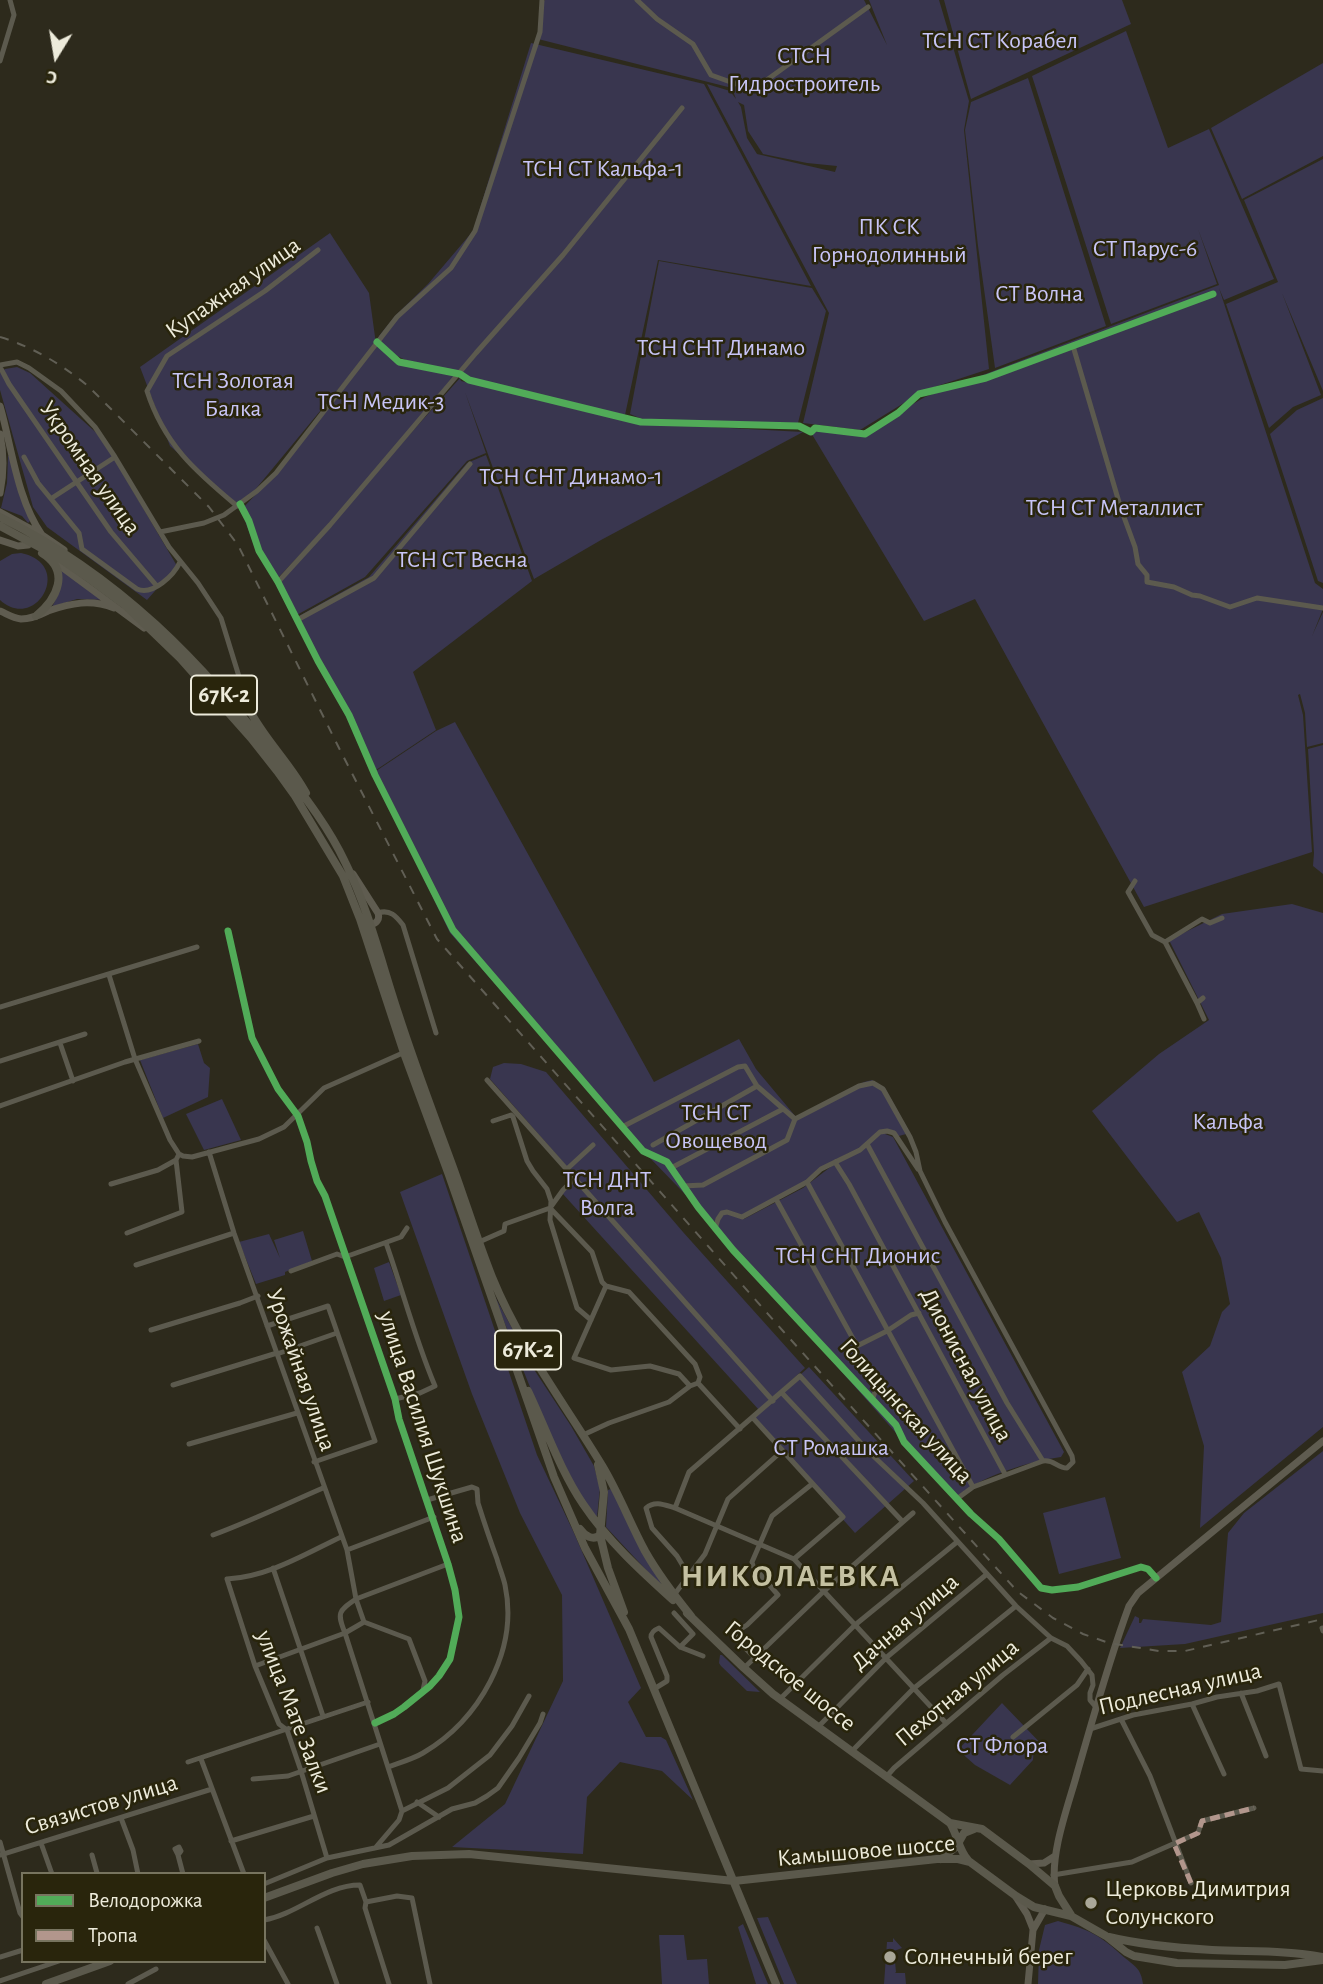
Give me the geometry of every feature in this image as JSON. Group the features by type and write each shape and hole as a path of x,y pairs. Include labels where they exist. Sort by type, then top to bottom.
{"main road":[{"path":"0,406 26,506 42,535"},
{"path":"0,434 3,480 0,492"},
{"path":"0,512 42,535 90,569"},
{"name":"67К-2","path":"0,517 90,569 177,644 233,706 313,808 348,868 371,925 407,1052 493,1279 528,1350 608,1476 648,1557 691,1616"},
{"path":"1,527 49,557 170,648"},
{"name":"67К-2","path":"1,527 56,556 126,606 170,648 251,738 289,788 343,876 360,919 514,1361"},
{"path":"0,540 18,546 28,545"},
{"path":"36,616 50,603 58,588 57,571 49,557"},
{"path":"0,611 22,619 83,601 108,606 128,614"},
{"path":"249,709 272,745 300,780 313,808"},
{"path":"348,868 378,913 375,924 367,926 360,919"},
{"path":"514,1361 547,1458 585,1548 629,1629"},
{"name":"Городское шоссе","path":"514,1361 583,1505 624,1553 780,1699 950,1823 965,1857 970,1862"},
{"path":"1071,1916 1055,1886 1053,1875 1056,1856 1096,1707 1129,1606 1138,1593 1323,1441"},
{"path":"592,1449 604,1492 600,1535 608,1568 629,1629 776,1984"},
{"path":"574,1521 584,1535 596,1538 600,1535"},
{"name":"Камышовое шоссе","path":"950,1823 978,1828 1055,1886"},
{"path":"941,1858 960,1843 964,1833 978,1828"},
{"name":"Камышовое шоссе","path":"266,1897 363,1864 412,1856 469,1854 734,1881 941,1858 970,1862 1034,1907 1071,1916 1134,1956 1177,1962 1285,1965 1323,1959"},
{"path":"1029,1864 1044,1863 1056,1856"},
{"path":"1028,1984 1033,1930 1054,1896 1055,1886"},
{"path":"1016,1896 1027,1913 1033,1930"},
{"name":"Камышовое шоссе","path":"1106,1936 1134,1942 1209,1950 1323,1959"},
{"path":"46,1984 105,1963"}],"street":[{"path":"0,61 13,15 10,0"},
{"path":"160,532 218,518 239,505 276,473 397,317 451,268 475,231 540,32 542,0"},
{"path":"636,0 657,19 693,44 711,75 750,89 757,87 868,7"},
{"path":"278,582 563,255 682,108"},
{"name":"Купажная улица","path":"239,505 199,474 168,437 155,414 147,391 167,356 265,290 318,250"},
{"path":"377,342 399,362 460,374 469,380 641,422 786,425 799,426 811,432 816,428 865,434 898,413 919,394 986,378 1213,294"},
{"path":"1073,346 1138,564 1147,575 1147,582 1174,587 1230,607 1257,598 1323,608"},
{"path":"0,366 17,362 29,368 61,391 95,427 160,532 221,618 249,709 233,706"},
{"name":"Укромная улица","path":"0,366 9,384 111,532 156,585"},
{"path":"24,457 38,483 79,533 82,549 142,592 165,582 180,562"},
{"path":"52,498 115,457"},
{"path":"299,619 374,578 470,464"},
{"path":"239,505 249,521 259,551 299,619 318,661 349,715 375,775 453,930 622,1127 738,1067 745,1066 757,1086 795,1119"},
{"path":"1135,881 1128,892 1152,935 1165,942 1204,1020"},
{"path":"378,913 385,911 394,915 403,925 436,1033"},
{"path":"1165,942 1202,919 1210,923 1222,918"},
{"name":"улица Василия Шукшина","path":"228,931 252,1038 278,1089 298,1115 317,1181 325,1196 395,1399 399,1419 434,1517 455,1590 459,1617 450,1659 439,1676 422,1692 394,1714 375,1723"},
{"path":"0,1007 197,947"},
{"path":"109,975 135,1059 177,1157 182,1212 127,1233"},
{"path":"1197,1003 1203,998"},
{"path":"0,1061 85,1034"},
{"path":"0,1106 135,1059 199,1041"},
{"path":"60,1043 73,1081"},
{"path":"111,1184 158,1170 177,1157 192,1157 259,1139 284,1127 324,1088 407,1052"},
{"path":"487,1080 773,1401"},
{"path":"683,1186 703,1185 788,1140 795,1119 859,1086 873,1083 883,1089 910,1137 920,1171"},
{"path":"653,1144 757,1086"},
{"path":"671,1168 783,1109"},
{"path":"493,1121 508,1115 513,1117 527,1161 547,1189 551,1201 550,1220 577,1308 591,1320"},
{"name":"Голицынская улица","path":"622,1127 643,1152 667,1162 733,1250 872,1399 895,1425 904,1442 971,1514 999,1539 1041,1588 1052,1590 1078,1587 1141,1567 1148,1569 1156,1578"},
{"path":"715,1229 722,1213 742,1217 807,1182 821,1169 860,1150 880,1132 894,1133 920,1171 1073,1459 1072,1464 1064,1468 1052,1461 1043,1461 973,1487 958,1498"},
{"path":"867,1144 1007,1403 1043,1461"},
{"path":"567,1169 593,1145"},
{"name":"Урожайная улица","path":"209,1152 234,1233 347,1550 356,1599 365,1622"},
{"name":"Дионисная улица","path":"835,1162 1005,1475"},
{"path":"479,1241 504,1231 505,1224 550,1208 575,1178"},
{"path":"807,1182 973,1487"},
{"path":"776,1199 857,1346 919,1313"},
{"path":"550,1208 589,1248 602,1282 606,1286 629,1292 695,1364 700,1377 698,1383"},
{"path":"291,1271 337,1254 345,1257 386,1243 401,1237 407,1228"},
{"path":"136,1265 234,1233"},
{"path":"386,1243 414,1332 435,1386 395,1399"},
{"path":"606,1286 574,1358 611,1370 650,1366 679,1374 690,1386"},
{"path":"150,1330 258,1296"},
{"path":"267,1326 328,1306 375,1441 314,1462"},
{"path":"173,1385 337,1333"},
{"path":"863,1358 877,1386 872,1399"},
{"path":"675,1508 689,1472 800,1376 868,1451 923,1503 1016,1606 1051,1638 1067,1646 1088,1669 1093,1685 1090,1700 1096,1707"},
{"path":"583,1435 669,1402 698,1383"},
{"path":"698,1383 740,1429"},
{"path":"782,1392 903,1522"},
{"path":"188,1444 297,1413"},
{"path":"753,1418 843,1517 794,1559"},
{"path":"674,1595 705,1554 728,1499 782,1451"},
{"path":"755,1658 736,1639 735,1633 778,1595 752,1564 772,1516 812,1484"},
{"path":"388,1767 422,1754 468,1717 488,1688 500,1662 508,1613 505,1585 478,1503 477,1489 472,1487 427,1500"},
{"path":"213,1535 256,1519 323,1488"},
{"path":"689,1576 677,1556 652,1528 646,1508 655,1503 675,1508 794,1559 946,1723"},
{"path":"744,1668 824,1591 913,1513"},
{"path":"347,1550 434,1517"},
{"path":"323,1716 273,1568 341,1537"},
{"path":"780,1699 855,1625 957,1542"},
{"path":"376,1847 399,1819 402,1811 339,1616 344,1607 356,1599 448,1564"},
{"name":"улица Мате Залки","path":"273,1568 245,1578 227,1579 279,1724 287,1730 327,1858"},
{"name":"Дачная улица","path":"818,1727 885,1659 987,1574"},
{"path":"852,1751 913,1689 1016,1606"},
{"path":"674,1613 693,1634 680,1647"},
{"path":"256,1666 345,1633 365,1622 410,1639 425,1681 422,1692"},
{"path":"654,1689 667,1681 667,1676 651,1633 659,1628 680,1647 703,1656"},
{"name":"Пехотная улица","path":"887,1776 1003,1675 1051,1638"},
{"path":"1013,1737 1077,1685 1088,1669"},
{"name":"Подлесная улица","path":"1090,1729 1121,1719 1279,1684 1301,1769 1323,1771"},
{"path":"1241,1693 1266,1756"},
{"path":"402,1811 448,1788 490,1755 512,1726 528,1696"},
{"path":"188,1762 368,1702"},
{"path":"1192,1704 1224,1774"},
{"path":"266,1883 327,1858 389,1845 452,1809 475,1803 498,1788 519,1758 543,1714"},
{"path":"1121,1719 1150,1776 1191,1883"},
{"path":"253,1779 280,1777 380,1744"},
{"path":"201,1759 243,1872"},
{"name":"Связистов улица","path":"1,1854 212,1789"},
{"path":"417,1802 439,1817"},
{"path":"1053,1875 1132,1861 1198,1833 1202,1821 1254,1808"},
{"path":"232,1840 314,1816"},
{"path":"121,1818 138,1872"},
{"path":"0,1842 1,1854 21,1914"},
{"path":"41,1843 50,1872"},
{"path":"92,1855 96,1872"},
{"path":"178,1855 182,1872"},
{"path":"266,1919 333,1890 360,1885 389,1984"},
{"path":"366,1902 397,1896 412,1898 430,1984"},
{"path":"317,1928 337,1984"},
{"path":"266,1945 288,1982 277,1984"},
{"path":"0,1957 21,1951"},
{"path":"0,1972 2,1980 52,1963"},
{"path":"128,1984 156,1969"}],"green space":[{"name":"ПК СК Горнодолинный","path":"545,0 864,0 887,45 869,0 939,0 969,101 964,130 989,369 925,390 860,430 803,423 829,313 707,84 730,91 736,99 732,88 538,39 542,3","holes":["738,102 744,105 748,131 763,154 837,166 835,172 757,154 747,138"]},
{"name":"ТСН СТ Корабел","path":"944,0 1122,0 1131,24 971,99"},
{"name":"ТСН СТ Металлист","path":"1126,31 1168,148 1209,129 1274,279 1224,300 1219,288 1315,583 1323,589 1323,609 1312,636 1323,612 1323,743 1307,747 1305,713 1300,694 1298,695 1303,715 1312,852 1144,907 975,599 924,621 810,431 863,433 925,397 1219,285 1198,229 1217,284 1111,324 1032,76"},
{"name":"ТСН СТ Кальфа-1","path":"531,43 704,84 811,286 658,260 625,415 415,363 392,353 379,336 473,231"},
{"path":"1323,63 1323,156 1242,199 1211,128"},
{"name":"СТ Волна","path":"1028,78 1106,326 995,368 965,130 971,102"},
{"path":"1323,159 1323,391 1282,293 1321,395 1293,407 1269,428 1226,304 1278,282 1244,200"},
{"name":"ТСН Золотая Балка","path":"330,233 369,293 376,344 398,364 456,376 328,525 275,581 257,553 241,510 276,473 354,370 240,508 170,446 140,367"},
{"name":"ТСН СНТ Динамо","path":"659,261 812,288 826,311 798,423 656,420 642,419 630,414"},
{"name":"ТСН Золотая Балка","path":"17,367 30,373 102,438 177,566 147,600 47,527 33,507 0,390 0,373 5,369"},
{"name":"ТСН СНТ Динамо-1","path":"460,378 461,381 638,423 803,432 534,579 465,392 486,453 467,461 365,577 295,616 277,583"},
{"path":"1323,398 1323,583 1318,581 1270,434 1297,410"},
{"path":"10,455 30,521 28,523 22,516 1,508"},
{"name":"ТСН СТ Весна","path":"486,455 532,581 413,672 436,730 376,770 349,711 317,656 299,616 369,577 467,463"},
{"path":"21,553 37,560 46,570 48,581 37,603 26,608 13,608 0,600 0,561 12,554"},
{"path":"58,567 105,600 77,599 52,607 60,587"},
{"path":"455,722 654,1082 739,1039 756,1069 796,1117 864,1082 872,1080 885,1088 910,1133 895,1137 889,1133 885,1134 893,1137 1064,1452 1061,1457 1005,1471 976,1484 954,1499 714,1223 721,1216 713,1223 649,1157 450,933 373,773 436,731","holes":["850,1152 803,1188 744,1219 739,1218 811,1180"]},
{"path":"1323,745 1323,874 1313,866 1308,749"},
{"name":"Кальфа","path":"1292,904 1323,913 1323,1427 1200,1528 1204,1446 1182,1372 1210,1346 1222,1312 1230,1304 1221,1258 1199,1212 1177,1222 1092,1111 1159,1054 1209,1020 1169,940 1222,914"},
{"path":"198,1044 204,1063 210,1068 208,1097 163,1118 140,1060"},
{"name":"ТСН ДНТ Волга","path":"504,1063 521,1064 546,1072 683,1232 805,1368 759,1410 562,1193 577,1178 490,1079 493,1067"},
{"path":"222,1099 241,1140 204,1150 186,1114"},
{"path":"442,1174 537,1455 641,1688 628,1702 646,1737 661,1737 666,1740 693,1800 662,1771 620,1762 587,1797 583,1854 452,1847 505,1804 563,1681 562,1595 520,1513 472,1394 400,1192"},
{"path":"303,1231 312,1261 285,1272 285,1275 256,1284 239,1242 269,1234 280,1258 274,1240"},
{"path":"389,1262 401,1295 384,1301 374,1268"},
{"path":"492,1291 535,1371 594,1466 600,1488 597,1517 575,1489 564,1466"},
{"name":"СТ Ромашка","path":"809,1367 914,1481 855,1533 752,1417"},
{"path":"1323,1451 1323,1613 1185,1644 1120,1648 1135,1616 1139,1618 1139,1623 1143,1619 1211,1625 1221,1622 1228,1533 1244,1513"},
{"path":"611,1489 662,1587 606,1527 608,1490"},
{"path":"1105,1497 1121,1558 1059,1574 1043,1513"},
{"path":"720,1655 760,1692 747,1691 721,1666"},
{"name":"СТ Флора","path":"1002,1703 1048,1751 1034,1748 1033,1760 1010,1785 975,1765 958,1750"},
{"path":"768,1917 797,1984 784,1984 757,1918"},
{"path":"1058,1921 1094,1934 1108,1944 1137,1969 1143,1984 1038,1984 1039,1950 1045,1925"},
{"path":"743,1924 768,1984 756,1984 738,1927"},
{"path":"659,1935 684,1935 687,1960 707,1959 709,1984 662,1984"},
{"name":"Солнечный берег","path":"893,1938 902,1948 894,1951 895,1973 905,1973 906,1984 884,1984 887,1942 893,1942"}],"railway":[{"path":"0,337 46,357 88,386 209,507 238,545 437,939 1017,1591 1053,1618 1083,1634 1109,1643 1159,1651 1185,1651 1323,1619"}],"marked path":[{"path":"1191,1883 1174,1844 1198,1833 1202,1821 1254,1808"}],"cycle path":[{"path":"377,342 399,362 460,374 469,380 641,422 799,426 811,432 815,428 865,434 898,413 919,394 986,378 1213,294"},
{"path":"240,504 259,551 349,715 375,775 453,930 643,1151 667,1162 698,1207 733,1250 896,1425 904,1442 971,1514 999,1539 1041,1588 1052,1590 1078,1587 1141,1567 1148,1569 1156,1578"},
{"path":"228,931 252,1038 278,1089 298,1116 317,1181 325,1196 395,1399 399,1419 455,1590 459,1617 450,1659 430,1686 394,1714 375,1723"}],"place":[{"name":"Церковь Димитрия Солунского","path":"1091,1903"},
{"name":"Солнечный берег","path":"890,1957"}],"district":[{"name":"НИКОЛАЕВКА","path":"791,1576"}],"park label":[{"name":"СТСН Гидростроитель","path":"804,70"},
{"name":"СТ Парус-6","path":"1145,249"},
{"name":"ТСН Медик-3","path":"381,402"},
{"name":"ТСН СТ Овощевод","path":"716,1127"},
{"name":"ТСН СНТ Дионис","path":"858,1256"}]}
